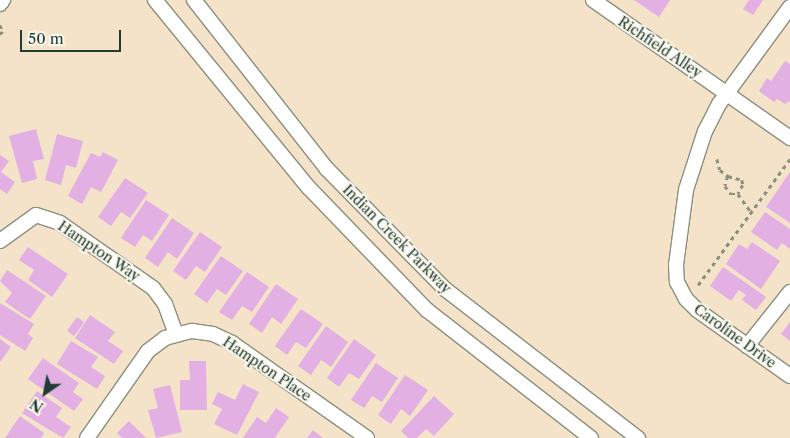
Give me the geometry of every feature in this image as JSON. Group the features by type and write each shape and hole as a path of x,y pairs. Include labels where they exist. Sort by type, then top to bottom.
{"street":[{"path":"0,4 3,0"},
{"name":"Indian Creek Parkway","path":"155,0 309,188 427,310 591,438"},
{"name":"Indian Creek Parkway","path":"194,0 327,169 445,289 638,438"},
{"name":"Richfield Alley","path":"602,3 790,138"},
{"name":"Caroline Drive","path":"790,8 727,93 705,131 686,190 676,264 677,282 686,299 697,310 790,376"},
{"name":"Hampton Way","path":"0,241 36,215 60,223 153,288 165,304 176,334"},
{"path":"747,346 790,292"},
{"name":"Hampton Place","path":"87,438 148,351 176,334 202,331 223,337 367,438"}],"path":[{"path":"0,25 0,34"},
{"path":"717,159 720,170 728,176 742,180 743,185 738,194"},
{"path":"698,285 790,159"},
{"path":"728,176 725,186 731,194 738,194"},
{"path":"738,194 751,212"}],"building":[{"path":"634,0 670,0 659,17"},
{"path":"749,0 763,0 753,15 743,9"},
{"path":"785,61 790,64 790,101 785,104 777,99 774,102 759,91 767,78 771,81"},
{"path":"36,129 44,159 33,161 37,179 22,183 9,136"},
{"path":"57,134 83,141 76,168 66,165 61,185 45,180"},
{"path":"103,152 118,160 101,192 91,187 82,204 68,196 91,153 100,157"},
{"path":"0,155 9,161 1,172 15,182 7,194 0,189"},
{"path":"790,172 790,223 766,207"},
{"path":"125,178 148,193 130,218 121,212 111,226 98,217"},
{"path":"146,200 169,215 152,241 143,235 135,247 121,238"},
{"path":"765,212 790,229 790,249 782,243 777,250 751,232"},
{"path":"172,218 194,233 177,259 168,252 158,267 145,258"},
{"path":"200,232 222,247 205,272 196,266 186,280 173,271"},
{"path":"752,242 780,261 761,289 726,264 739,244 747,249"},
{"path":"28,247 68,274 52,297 28,280 34,270 19,260"},
{"path":"221,256 243,271 226,295 217,289 207,303 194,294"},
{"path":"723,267 766,297 756,310 742,300 746,295 739,290 731,301 710,286"},
{"path":"7,270 46,296 30,319 5,302 12,293 0,281"},
{"path":"247,272 269,287 252,312 242,306 232,320 219,312"},
{"path":"276,284 298,299 281,324 272,317 262,333 249,324"},
{"path":"0,303 34,324 28,334 33,338 25,351 0,335"},
{"path":"301,309 323,324 306,348 296,342 287,355 275,346"},
{"path":"90,315 115,332 108,341 123,351 114,364 75,338"},
{"path":"77,317 84,322 74,336 67,331"},
{"path":"790,322 790,341 781,334"},
{"path":"326,326 348,342 331,367 321,360 311,375 298,366"},
{"path":"0,339 11,347 0,362"},
{"path":"354,339 376,355 359,379 349,373 339,387 327,378"},
{"path":"71,341 98,357 91,367 105,376 97,389 57,364"},
{"path":"43,358 79,383 73,392 83,399 74,411 28,379"},
{"path":"189,361 206,361 207,410 180,410 180,380 190,380"},
{"path":"376,363 398,378 382,402 372,396 364,408 351,400"},
{"path":"405,375 428,390 410,416 401,409 391,424 378,415"},
{"path":"243,384 259,392 237,435 214,424 222,409 212,404 218,392 235,400"},
{"path":"170,385 182,432 156,438 148,410 158,408 153,389"},
{"path":"37,391 62,408 56,417 71,427 63,438 22,413"},
{"path":"434,396 454,414 434,436 426,429 417,438 408,438 401,431"},
{"path":"276,408 289,417 275,438 243,438 257,417 266,423"},
{"path":"20,416 44,433 41,438 5,438"},
{"path":"129,421 146,438 122,438 117,433"},
{"path":"313,430 323,438 307,438"}]}
